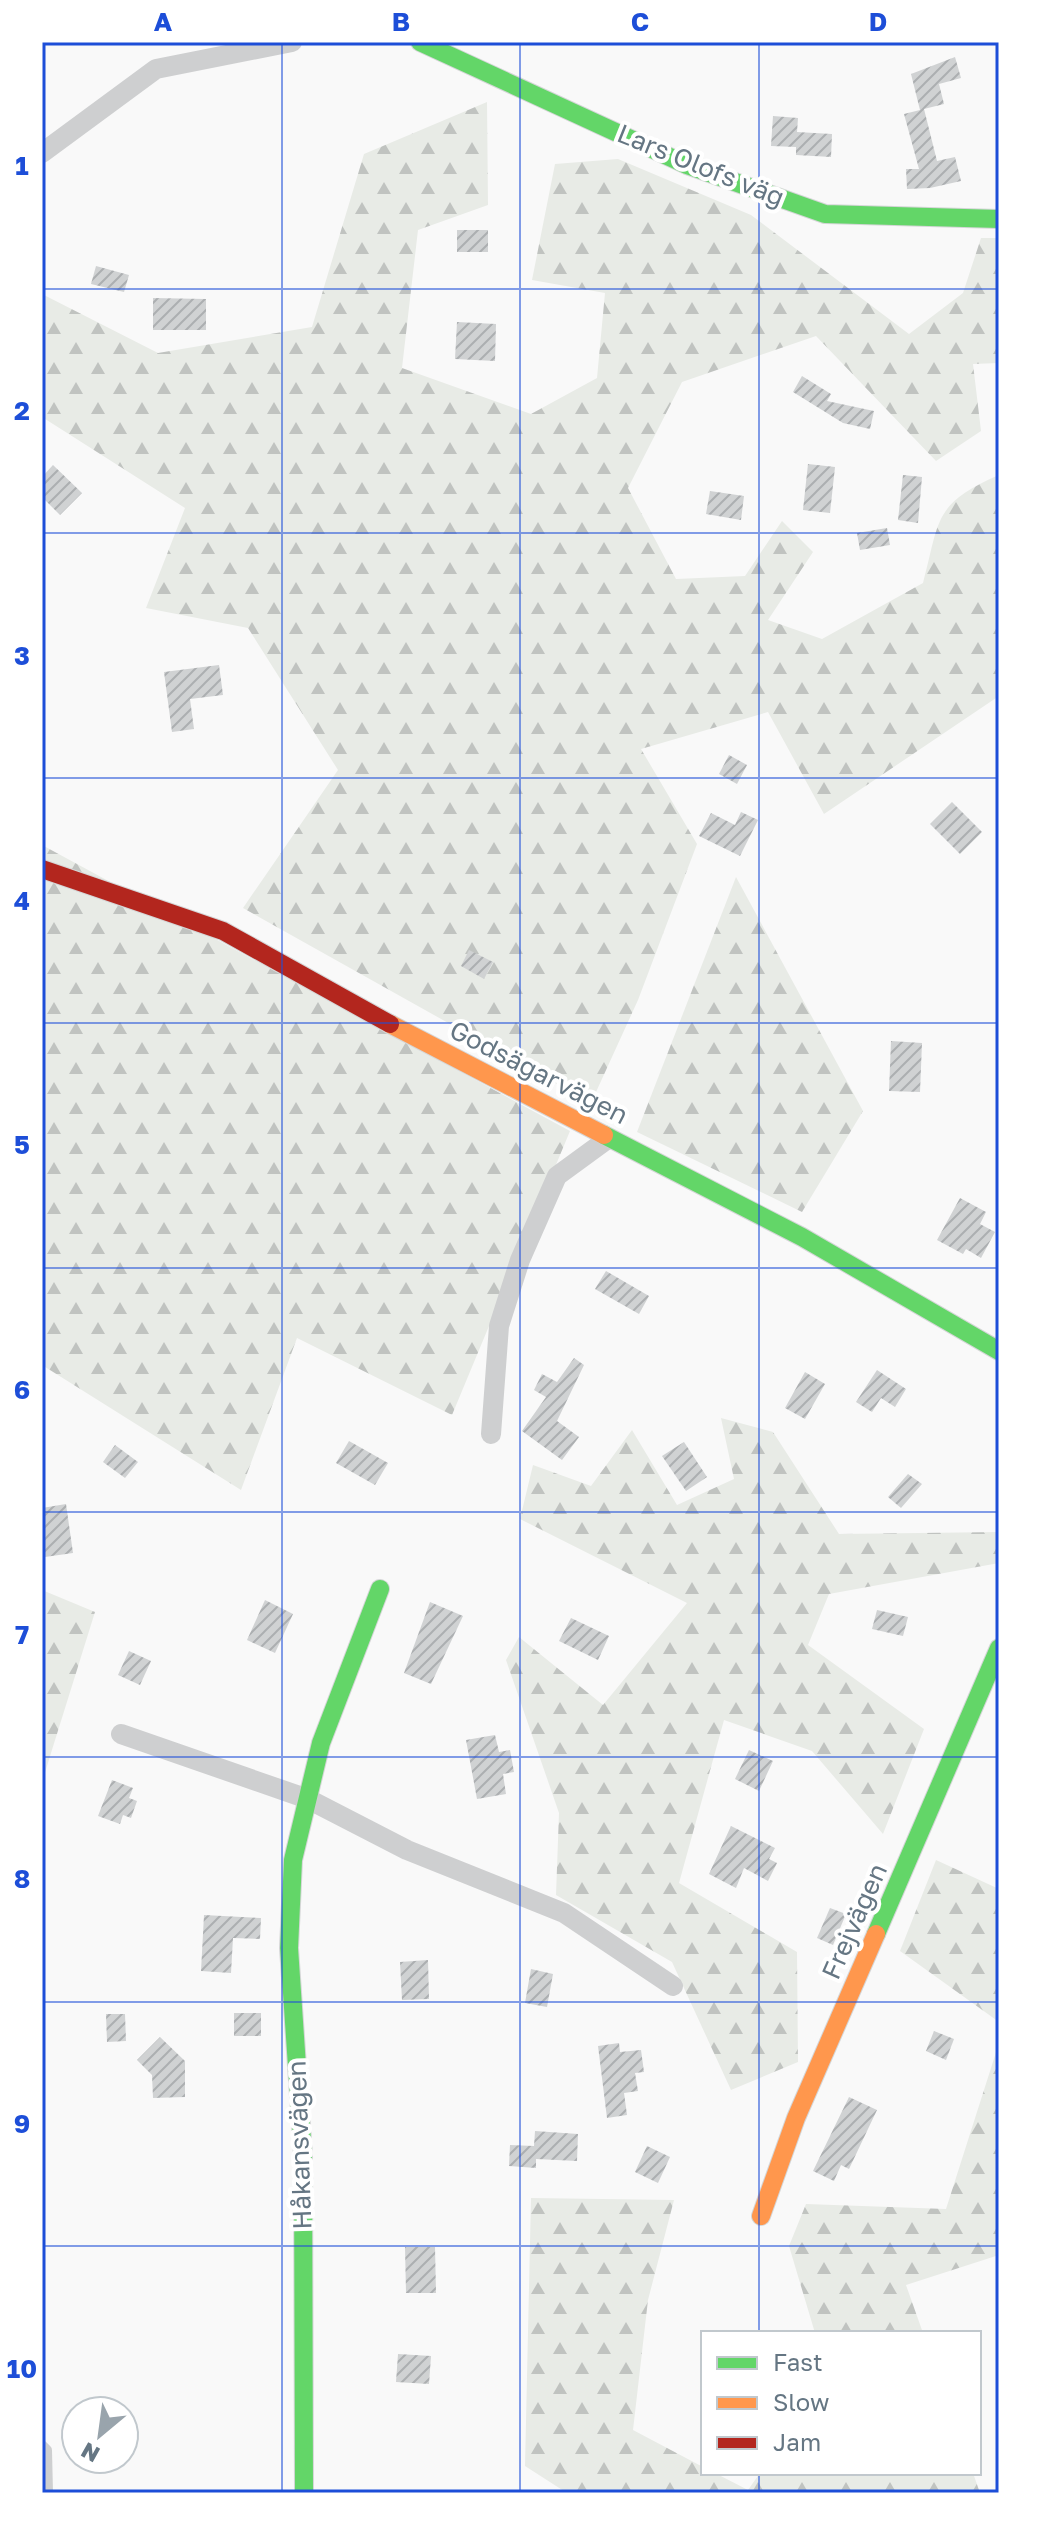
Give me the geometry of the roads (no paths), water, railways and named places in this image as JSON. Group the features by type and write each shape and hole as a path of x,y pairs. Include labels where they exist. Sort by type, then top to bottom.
{"street":[{"path":"42,153 156,69 292,42"},
{"name":"Lars Olofs väg","path":"420,42 687,165 825,214 999,219"},
{"name":"Godsägarvägen","path":"42,869 223,931 418,1039 810,1241 999,1351"},
{"path":"491,1434 499,1326 520,1260 557,1176 609,1138"},
{"name":"Håkansvägen","path":"304,2493 303,2155 289,1948 293,1860 321,1743 380,1589"},
{"name":"Frejvägen","path":"761,2216 796,2118 999,1648"},
{"path":"121,1734 308,1799 407,1850 564,1913 673,1986"}],"lane":[{"path":"42,2445 47,2450 48,2493"}]}
